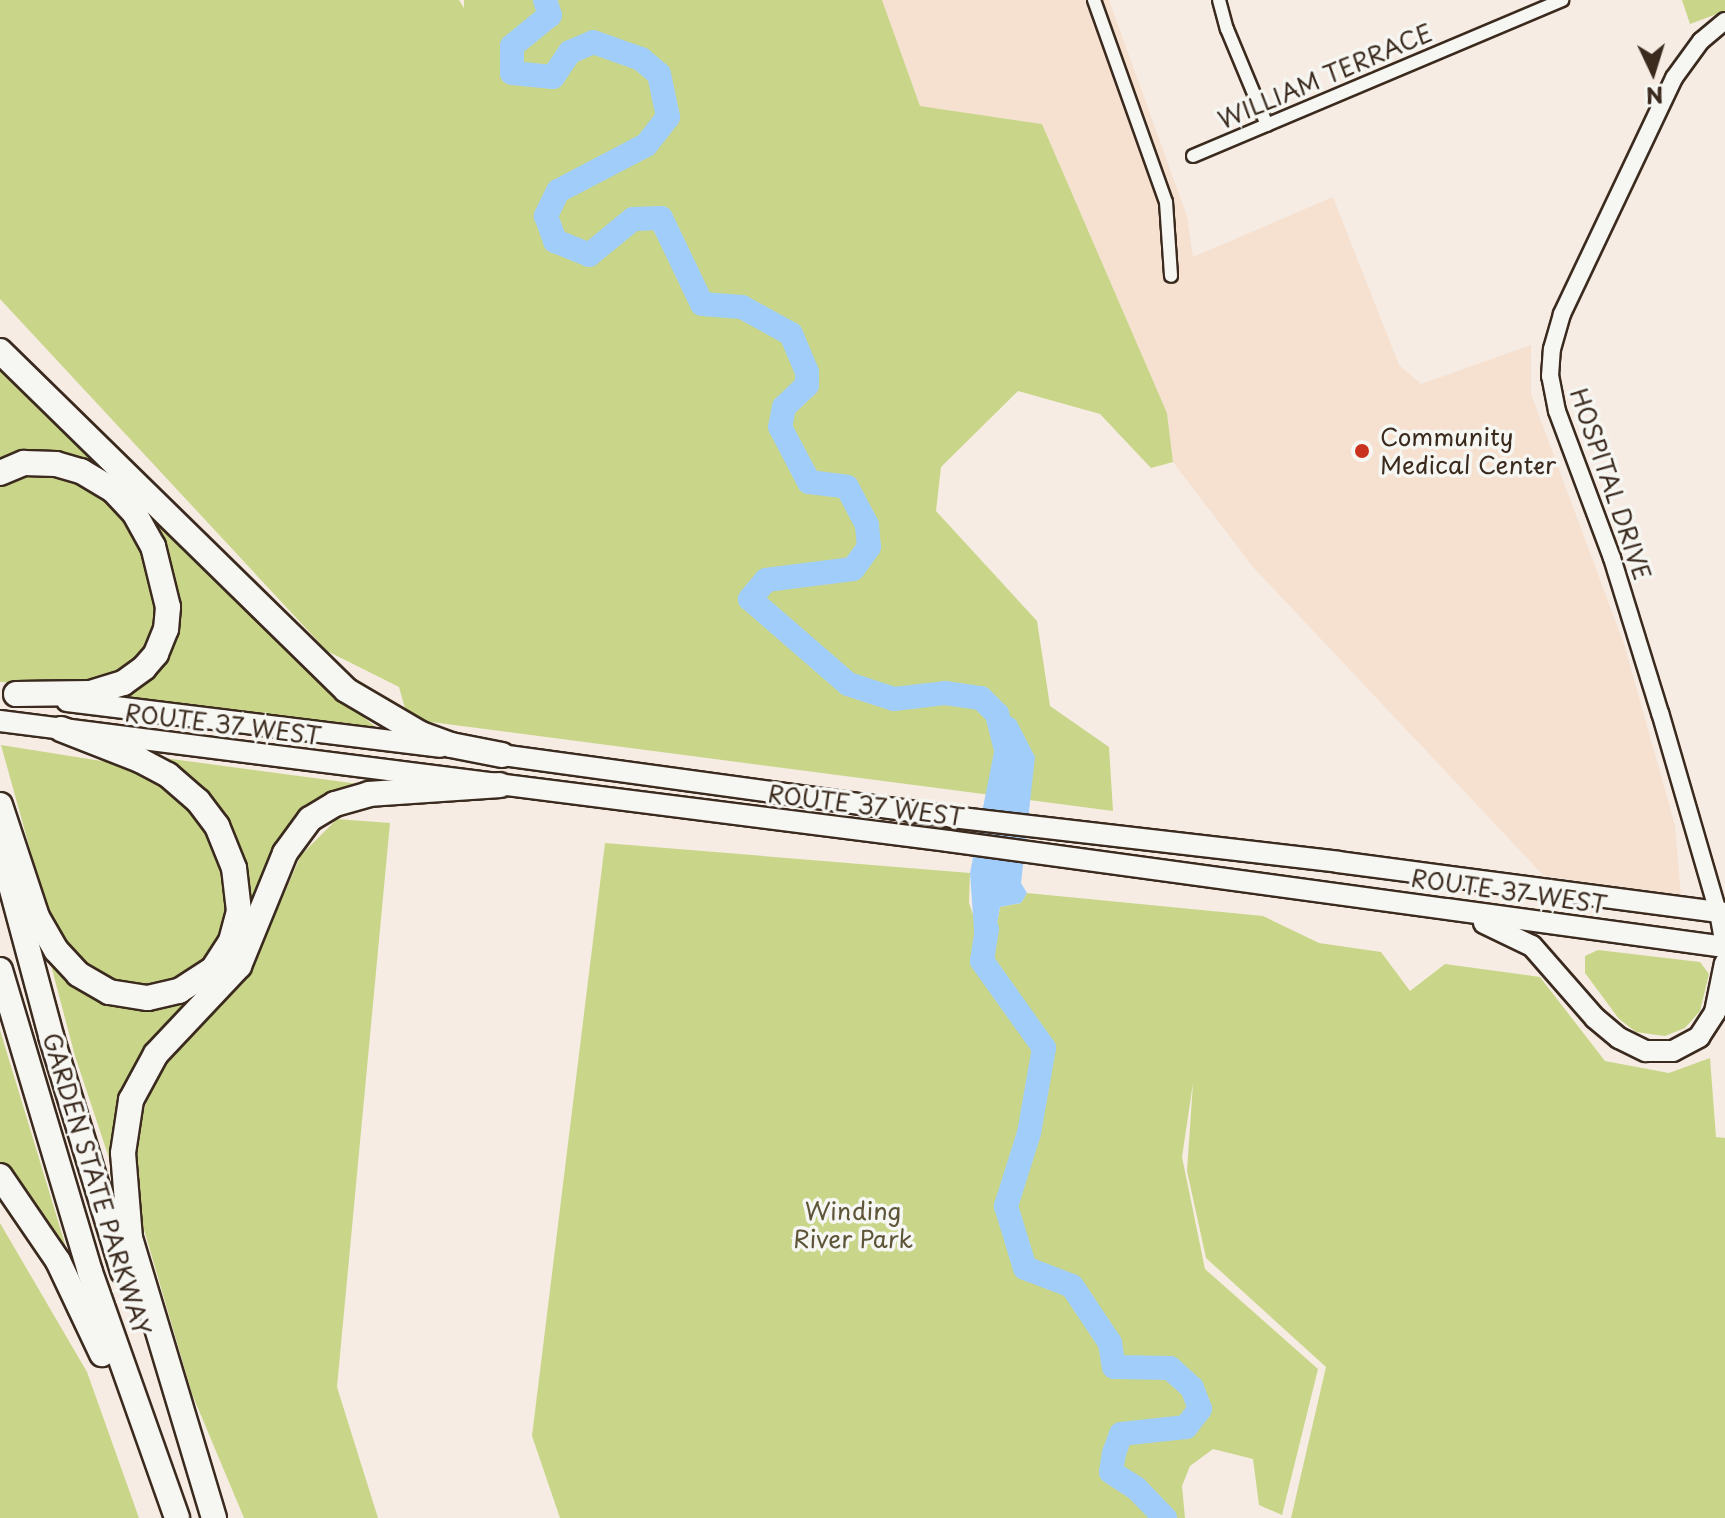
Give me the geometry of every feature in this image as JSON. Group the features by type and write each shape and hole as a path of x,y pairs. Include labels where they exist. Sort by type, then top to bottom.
{"highway":[{"path":"0,351 346,690 421,734 451,745 502,755"},
{"path":"0,473 24,463 56,464 81,471 113,490 129,506 148,535 161,571 168,607 166,629 156,654 144,668 123,683 90,693 8,693"},
{"name":"ROUTE 37 WEST","path":"8,693 502,755 952,817 1338,862 1722,913"},
{"name":"ROUTE 37 WEST","path":"0,721 948,841 1725,948"},
{"path":"0,805 37,917 56,950 78,974 109,992 148,998 190,987 213,969 231,941 239,911 234,868 217,826 198,801 168,775 140,760 61,729"},
{"path":"212,1518 130,1238 123,1153 131,1100 156,1054 239,966 285,853 310,819 335,804 369,794 500,785"},
{"name":"GARDEN STATE PARKWAY","path":"0,845 47,1023 100,1198 156,1372 212,1518"},
{"path":"1414,905 1485,923 1532,946 1595,1018 1619,1038 1646,1051 1673,1051 1699,1037 1715,1012 1725,963"},
{"name":"GARDEN STATE PARKWAY","path":"0,970 90,1272 177,1518"},
{"path":"0,1176 50,1246 84,1311 163,1518"}],"street":[{"path":"1094,0 1163,192 1170,227 1167,246 1171,276"},
{"path":"1219,0 1227,29 1267,125"},
{"name":"WILLIAM TERRACE","path":"1193,156 1531,6 1562,0"},
{"name":"HOSPITAL DRIVE","path":"1725,21 1701,41 1674,78 1562,314 1552,349 1550,376 1557,411 1612,558 1722,913 1725,948"}],"shaded area":[{"name":"Community Medical Center","path":"882,0 1109,0 1187,216 1193,257 1333,197 1399,365 1421,384 1531,345 1531,394 1624,644 1675,825 1681,895 1544,876 1253,567 1173,462 1167,413 1042,124 920,106"}],"green space":[{"path":"0,0 459,0 464,8 464,0 882,0 920,106 1042,124 1167,413 1173,462 1151,468 1100,414 1018,391 941,467 936,511 1037,621 1050,706 1109,747 1113,811 408,719 399,687 327,651 0,299"},
{"path":"1682,0 1725,0 1725,11 1690,24"},
{"path":"0,362 344,701 379,730 111,696 175,627 118,484 0,464"},
{"path":"47,471 96,488 136,530 161,606 148,652 101,686 0,682 0,484 14,476"},
{"path":"1,745 133,766 197,812 218,847 231,893 225,931 204,966 173,984 142,991 109,981 76,958 51,925"},
{"path":"164,758 374,786 335,797 246,935 152,1049 112,1167 75,1056 48,954 86,988 202,987 244,876"},
{"path":"337,819 390,823 337,1387 378,1518 244,1518 192,1394 138,1209 134,1136 159,1069 247,979 301,855"},
{"name":"Winding River Park","path":"605,843 970,873 969,903 990,964 1000,907 1021,903 1027,893 1263,916 1319,943 1381,952 1410,991 1445,964 1540,977 1605,1061 1669,1073 1710,1058 1716,1137 1725,1138 1725,1518 1291,1518 1326,1367 1206,1258 1187,1171 1193,1083 1182,1157 1205,1269 1318,1369 1282,1515 1259,1505 1253,1459 1213,1449 1190,1466 1182,1486 1185,1518 560,1518 532,1436"},
{"path":"1598,950 1700,962 1709,974 1700,1011 1685,1028 1665,1036 1636,1032 1619,1019 1585,973 1585,956"},
{"path":"0,1030 69,1257 0,1163"},
{"path":"0,1223 87,1372 139,1518 0,1518"}],"water":[{"path":"1001,710 1016,720 1035,757 1021,883 1027,893 1021,903 1000,907 990,965 976,958 970,873 995,747 990,721"}],"waterway":[{"path":"545,0 550,15 512,46 512,73 553,77 570,52 593,42 641,59 659,74 668,117 646,145 558,191 546,216 555,241 589,255 633,219 661,218 702,304 742,307 791,334 807,372 807,385 784,407 780,427 809,482 847,487 867,525 869,547 853,569 766,580 750,599 848,684 894,699 945,693 981,698 997,714 1005,745"},
{"path":"987,929 982,961 1044,1048 1029,1133 1006,1206 1025,1268 1072,1286 1110,1343 1114,1367 1170,1368 1192,1388 1200,1409 1186,1427 1121,1434 1114,1453 1111,1472 1136,1488 1165,1518"}],"place":[{"name":"Community Medical Center","path":"1362,451"}]}
